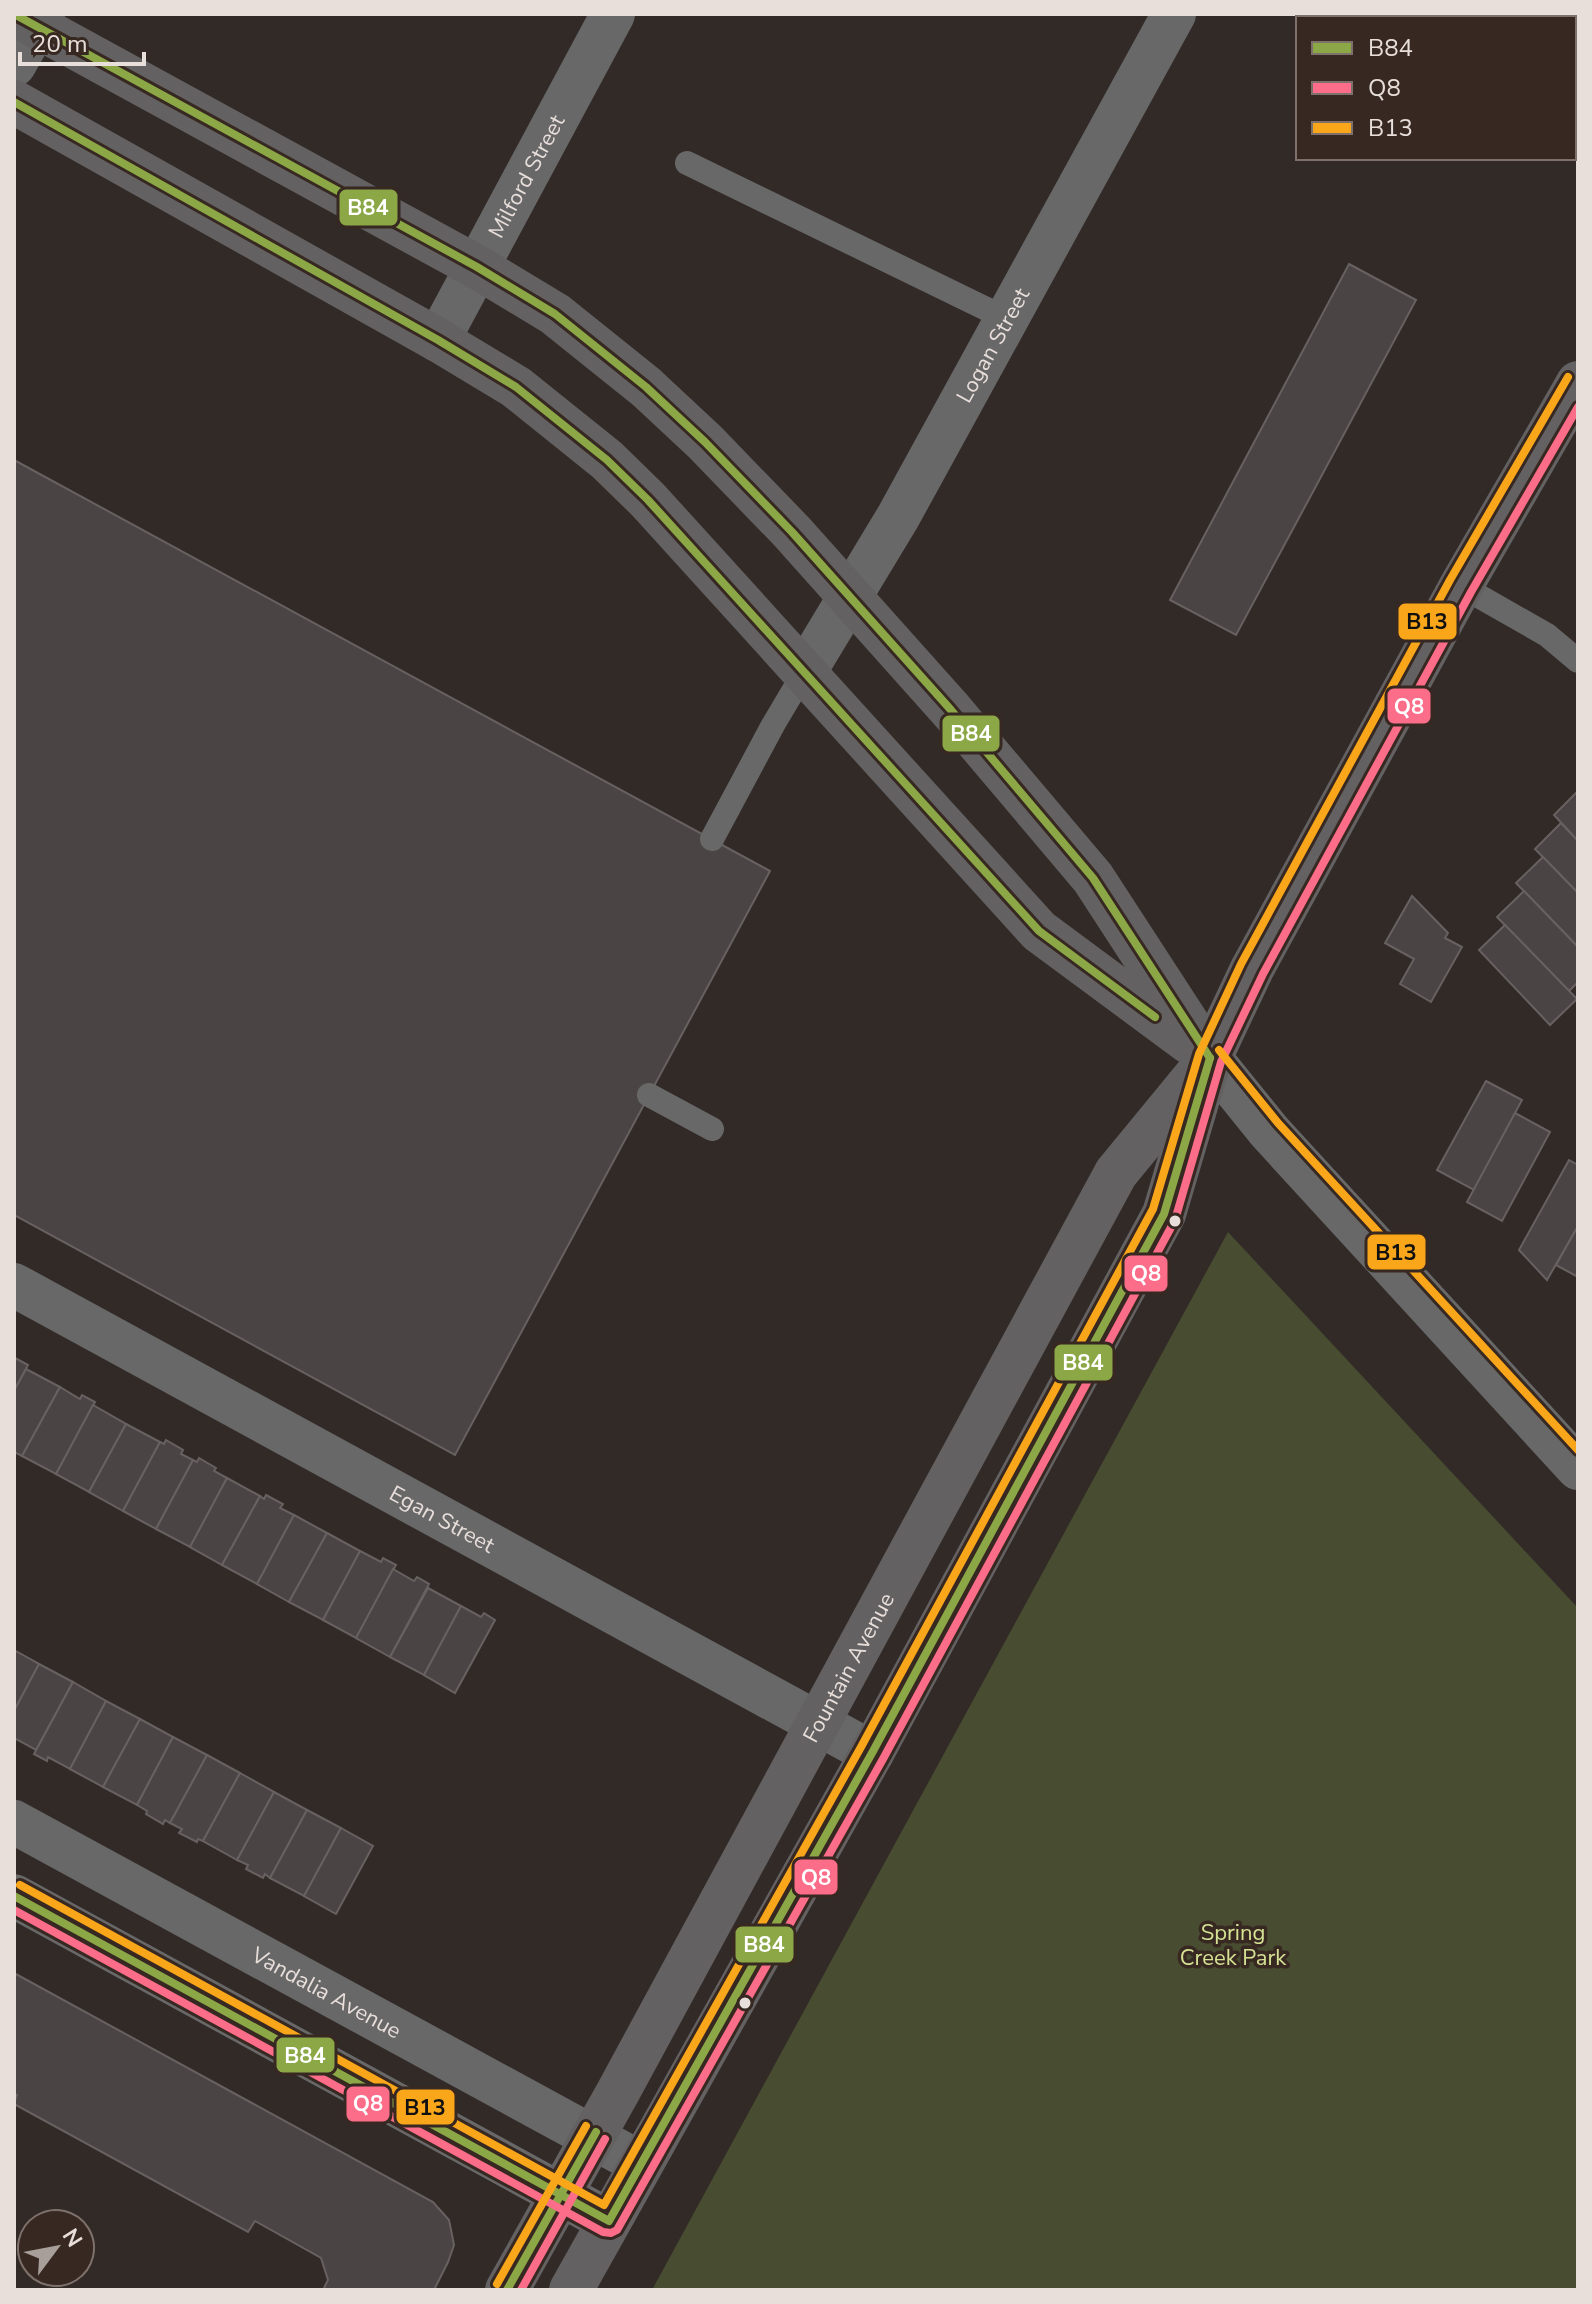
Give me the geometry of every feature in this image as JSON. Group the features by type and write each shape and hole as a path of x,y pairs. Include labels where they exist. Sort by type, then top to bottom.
{"main road":[{"path":"31,18 477,267 555,314 646,387 705,442 851,595 1093,878 1210,1058"},
{"path":"14,102 516,387 607,460 648,500 1039,931 1210,1058"},
{"name":"Fountain Avenue","path":"571,2290 872,1753 1164,1214 1210,1058 1252,969 1461,586 1578,383"},
{"name":"Fountain Avenue","path":"507,2290 1116,1173 1210,1058"}],"street":[{"name":"Milford Street","path":"438,340 613,14"},
{"name":"Logan Street","path":"805,671 898,517 1174,14"},
{"path":"14,65 31,18"},
{"path":"1210,1058 1269,1131 1578,1468"},
{"name":"Egan Street","path":"14,1285 872,1753"},
{"name":"Vandalia Avenue","path":"14,1822 640,2163"},
{"path":"14,1896 609,2221"}],"lane":[{"path":"687,163 1007,319"},
{"path":"1461,586 1547,635 1578,661"},
{"path":"712,839 805,671"},
{"path":"649,1095 712,1129"}],"green space":[{"name":"Spring Creek Park","path":"1228,1232 1578,1608 1578,2290 652,2290"}],"building":[{"path":"1349,264 1416,300 1236,635 1170,600"},
{"path":"14,460 770,871 455,1455 14,1215"},
{"path":"1578,791 1578,841 1554,815"},
{"path":"1561,823 1578,841 1578,893 1535,849"},
{"path":"1543,857 1578,893 1578,947 1516,883"},
{"path":"1524,891 1578,947 1578,982 1569,991 1497,917"},
{"path":"1412,896 1448,933 1445,938 1462,947 1431,1002 1400,984 1414,959 1385,943"},
{"path":"1505,925 1577,999 1550,1025 1479,950"},
{"path":"1486,1081 1522,1100 1474,1190 1437,1170"},
{"path":"1515,1113 1550,1132 1502,1221 1467,1202"},
{"path":"1569,1160 1578,1165 1578,1226 1547,1280 1519,1250"},
{"path":"1578,1226 1578,1277 1556,1265"},
{"path":"14,1360 28,1365 14,1391"},
{"path":"26,1369 60,1387 22,1456 14,1452 14,1391"},
{"path":"60,1387 80,1399 82,1395 95,1402 56,1474 22,1456"},
{"path":"93,1405 126,1424 89,1492 56,1474"},
{"path":"126,1424 160,1442 123,1511 89,1492"},
{"path":"166,1440 193,1460 156,1529 123,1511 160,1442 164,1444"},
{"path":"199,1458 227,1478 190,1547 156,1529 193,1460 197,1462"},
{"path":"227,1478 260,1496 222,1565 190,1547"},
{"path":"266,1495 283,1504 280,1508 294,1515 257,1584 222,1565 260,1496 264,1499"},
{"path":"294,1515 327,1533 289,1602 257,1584"},
{"path":"327,1533 360,1551 323,1620 289,1602"},
{"path":"360,1551 381,1562 383,1558 396,1565 356,1638 323,1620"},
{"path":"393,1569 414,1581 417,1577 429,1584 390,1657 356,1638"},
{"path":"428,1588 461,1606 424,1675 390,1657"},
{"path":"461,1606 481,1617 484,1613 495,1620 455,1693 424,1675"},
{"path":"14,1650 39,1664 14,1711"},
{"path":"39,1664 73,1682 36,1750 14,1738 14,1711"},
{"path":"73,1682 106,1701 70,1769 48,1757 47,1761 34,1754"},
{"path":"106,1701 140,1719 103,1787 70,1769"},
{"path":"140,1719 173,1737 137,1805 103,1787"},
{"path":"173,1737 207,1755 170,1823 165,1820 163,1824 137,1805"},
{"path":"207,1755 240,1773 203,1841 198,1839 197,1842 179,1833 182,1829 170,1823"},
{"path":"240,1773 274,1792 237,1860 203,1841"},
{"path":"274,1792 307,1810 270,1878 265,1874 263,1878 237,1860"},
{"path":"307,1810 341,1828 304,1896 270,1878"},
{"path":"341,1828 373,1846 336,1914 304,1896"},
{"path":"14,1973 433,2202 449,2220 454,2245 434,2290 323,2290 328,2280 321,2258 255,2221 248,2232 14,2104 17,2095 14,2094"}],"transit line":[{"name":"B84","path":"14,14 477,267 555,314 646,387 705,442 792,532 951,710 1093,878 1210,1058"},
{"name":"B84","path":"14,102 516,387 607,460 648,500 1039,931 1155,1017"},
{"name":"B13","path":"20,1885 604,2205 861,1747 1153,1209 1199,1054 1241,964 1450,580 1568,377"},
{"name":"Q8","path":"14,1910 603,2232 617,2230 883,1759 1175,1220 1221,1062 1263,974 1471,592 1578,407"},
{"name":"B13","path":"1219,1050 1278,1123 1578,1450"},
{"name":"B84","path":"14,1896 609,2221 872,1753 1164,1214 1210,1058"},
{"name":"B13","path":"497,2284 586,2126"},
{"name":"B84","path":"507,2290 596,2132"},
{"name":"Q8","path":"521,2290 605,2139"}]}
